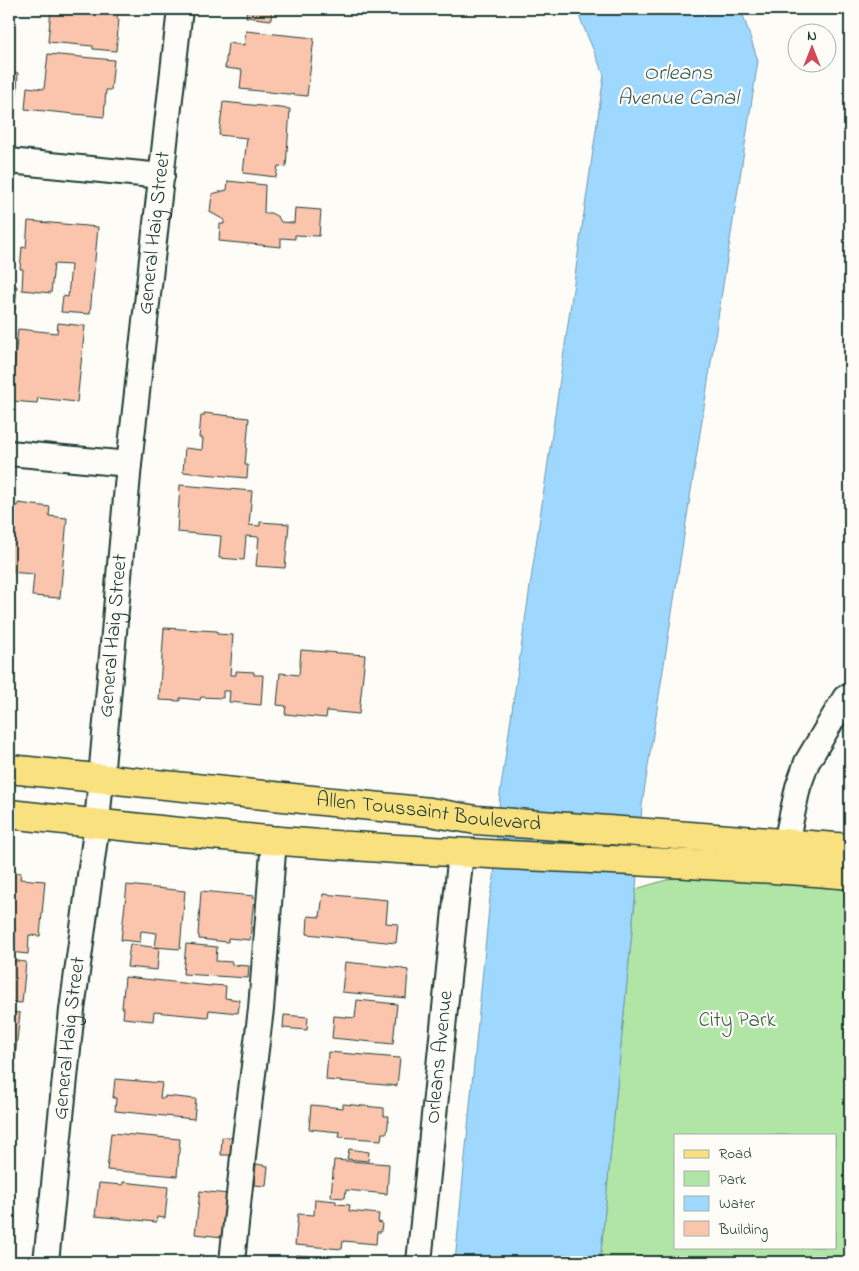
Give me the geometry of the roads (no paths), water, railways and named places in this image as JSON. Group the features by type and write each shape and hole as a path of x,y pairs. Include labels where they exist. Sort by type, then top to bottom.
{"main road":[{"name":"Allen Toussaint Boulevard","path":"9,769 430,812 476,820 850,848"},
{"path":"328,844 332,802"},
{"name":"Allen Toussaint Boulevard","path":"9,814 328,844 661,862 850,875"}],"street":[{"name":"General Haig Street","path":"46,1262 72,1010 98,823 129,464 180,9"},
{"path":"9,161 162,176"},
{"path":"9,453 129,464"},
{"path":"786,843 798,787 806,762 846,698 850,698"},
{"path":"232,1262 261,1009 274,840"},
{"name":"Orleans Avenue","path":"419,1262 467,852"}],"water":[{"name":"Orleans Avenue Canal","path":"576,9 741,9 758,61 642,805 636,889 600,1262 455,1262 490,897 494,878 500,794 604,75"}],"park label":[{"name":"City Park","path":"737,1021"}]}
